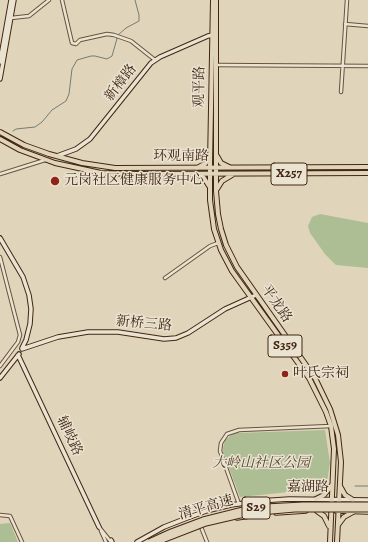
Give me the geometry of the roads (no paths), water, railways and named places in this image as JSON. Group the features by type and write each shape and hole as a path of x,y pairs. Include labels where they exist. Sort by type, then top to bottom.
{"highway":[{"name":"清平高速","path":"149,542 198,521 243,510 298,505 368,505"},
{"name":"清平高速","path":"157,542 206,522 249,513 300,509 368,511"}],"main road":[{"name":"观平路","path":"210,174 213,0"},
{"name":"观平路","path":"216,0 216,168"},
{"name":"环观南路","path":"0,132 24,145 56,156 87,164 115,168 368,167"},
{"name":"环观南路","path":"0,140 20,150 45,159 102,173 368,173"},
{"path":"216,152 221,163 231,168"},
{"path":"193,168 206,163 210,157"},
{"name":"平龙路","path":"216,168 216,191 219,222 226,245 237,267 311,372 328,404 334,421 339,442 341,462 337,542"},
{"path":"198,174 205,180 210,189"},
{"name":"平龙路","path":"210,174 212,222 218,243 228,264 312,384 323,405 331,426 334,449 330,542"},
{"path":"216,191 218,185 222,181 234,174"},
{"path":"316,499 322,497 326,493 331,487 333,481"},
{"path":"340,483 345,495 354,500"},
{"path":"317,511 326,519 330,530 337,528 344,517 353,512"}],"street":[{"path":"0,79 13,0"},
{"path":"0,62 13,0"},
{"path":"11,18 29,16 49,0"},
{"path":"62,0 72,43 76,44 80,40 107,34 114,35 131,41 155,60"},
{"path":"341,92 344,66 344,24 347,0"},
{"path":"344,24 368,26"},
{"name":"新樟路","path":"56,156 76,149 90,139 147,66 155,60 212,35"},
{"path":"216,65 368,66"},
{"path":"0,174 45,159"},
{"path":"0,238 23,277 29,295 31,310 30,324 22,349 0,378"},
{"path":"165,278 210,246 218,243"},
{"path":"0,256 20,335 18,342 0,366"},
{"name":"新桥三路","path":"22,349 51,338 88,332 118,332 164,339 176,338 188,333 225,309 256,295"},
{"name":"辅岐路","path":"18,354 99,527"},
{"path":"239,504 220,451 221,444 227,434 239,430 331,426"},
{"name":"嘉湖路","path":"137,542 164,527 199,513 239,504 278,499 368,500"},
{"name":"嘉湖路","path":"164,542 201,527 232,519 257,515 317,511 368,511"},
{"path":"0,515 7,515 11,518 22,542"},
{"path":"99,527 110,542"},
{"path":"201,527 207,542"}],"waterway":[{"path":"13,131 16,129 35,127 42,122 52,110 66,101 69,94 72,69 77,60 91,56 107,59 112,56 118,35 126,28 139,21 135,0"},
{"path":"355,486 368,486"}],"place":[{"name":"元岗社区健康服务中心","path":"55,181"},
{"name":"叶氏宗祠","path":"285,374"}],"park label":[{"name":"大岭山社区公园","path":"261,464"}]}
